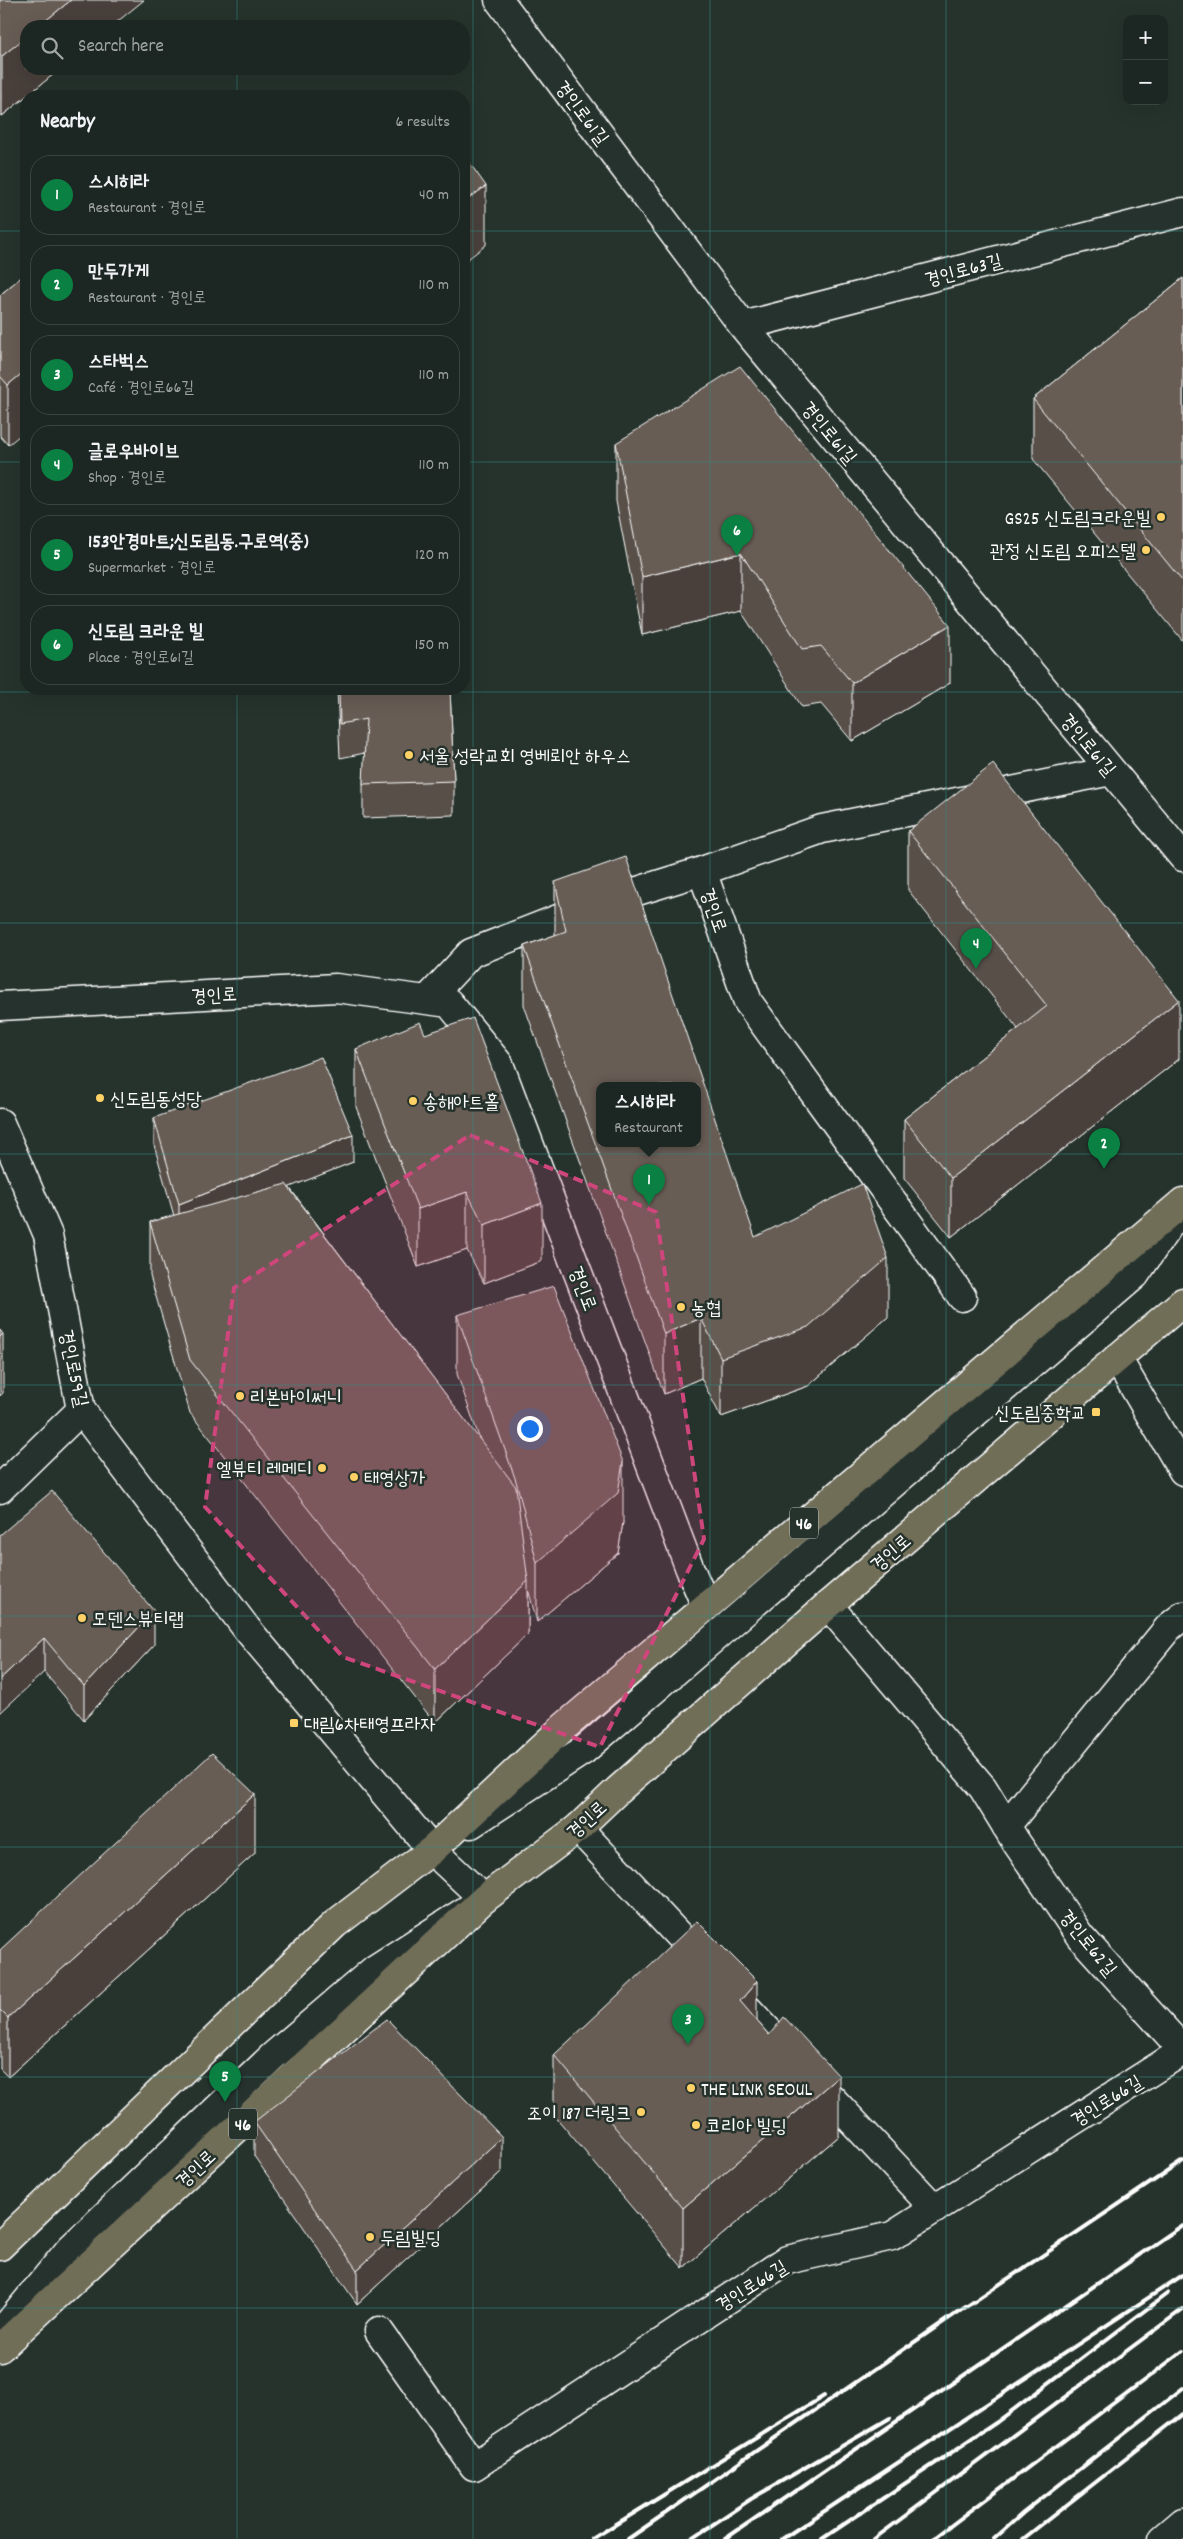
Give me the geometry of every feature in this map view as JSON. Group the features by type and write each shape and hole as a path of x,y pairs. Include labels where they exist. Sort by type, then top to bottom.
{"main road":[{"name":"46","path":"0,2246 335,1924 432,1850 564,1726 1183,1203"},
{"name":"경인로","path":"0,2348 484,1899 578,1828 618,1790 828,1605 1183,1302"}],"street":[{"name":"경인로61길","path":"499,0 743,326 1181,854"},
{"name":"경인로63길","path":"743,326 1183,212"},
{"name":"경인로","path":"428,1000 471,952 599,903 702,871 822,829 1111,771"},
{"path":"1181,854 1183,880"},
{"name":"경인로","path":"702,871 748,1002 962,1297"},
{"name":"경인로","path":"0,1006 336,988 449,1003 499,1064 690,1570 706,1606"},
{"name":"경인로59길","path":"0,1123 48,1235 81,1410 247,1629 432,1850 484,1899"},
{"path":"432,1850 584,1750 1135,1275 1183,1203"},
{"path":"1117,1358 1183,1471"},
{"path":"0,1489 81,1410"},
{"name":"경인로62길","path":"828,1605 983,1788 1006,1826 1080,1936 1183,2050"},
{"path":"1006,1826 1169,1627 1183,1616"},
{"path":"578,1828 935,2209"},
{"path":"0,2334 70,2249 273,2056 376,1969 484,1899"},
{"name":"경인로66길","path":"379,2331 474,2466 787,2260 892,2236 1183,2050"},
{"path":"1163,2539 1183,2522"}],"highlighted area":[{"path":"470,1135 656,1212 704,1539 600,1747 343,1657 205,1507 234,1288"}],"building":[{"path":"0,0 71,0 46,20 20,20 20,42 2,56 0,54"},
{"path":"470,163 486,186 470,198"},
{"path":"20,278 20,375 8,385 0,376 0,295"},
{"name":"관정 신도림 오피스텔","path":"1183,278 1183,582 1033,399"},
{"path":"740,366 950,625 852,683 821,646 802,649 741,553 642,577 616,443"},
{"name":"서울 성락교회 영베뢰안 하우스","path":"339,695 450,695 454,781 363,784 366,719 340,724"},
{"path":"993,764 1179,1000 951,1178 904,1119 1047,1006 908,831"},
{"path":"626,857 755,1237 862,1184 888,1258 808,1327 721,1358 701,1318 664,1334 597,1147 701,1147 701,1082 596,1082 596,1146 524,946 566,931 555,882"},
{"path":"473,1018 542,1203 484,1225 467,1192 418,1209 356,1049 420,1022 425,1034"},
{"path":"321,1057 353,1135 179,1204 154,1118"},
{"name":"태영상가","path":"286,1184 516,1487 528,1581 435,1669 190,1360 150,1222"},
{"path":"554,1286 623,1462 618,1493 537,1563 516,1481 457,1315"},
{"path":"52,1491 154,1611 84,1686 44,1638 0,1679 0,1535"},
{"path":"212,1753 255,1794 8,2018 0,2010 0,1950"},
{"name":"코리아 빌딩","path":"697,1921 757,1981 740,2001 769,2035 784,2017 839,2076 683,2208 554,2055"},
{"name":"두림빌딩","path":"387,2019 502,2137 357,2270 254,2122"}],"railway":[{"path":"628,2539 942,2323 1183,2161"},
{"path":"725,2539 1183,2225"},
{"path":"782,2539 1183,2275"},
{"path":"822,2539 997,2422 1168,2293"},
{"path":"874,2539 1183,2309"},
{"path":"933,2539 1183,2351"},
{"path":"994,2539 1023,2513 1183,2388"},
{"path":"592,2539 824,2396"},
{"path":"1023,2539 1183,2414"},
{"path":"691,2539 751,2499 890,2418"}],"place":[{"name":"GS25 신도림크라운빌","path":"1161,517"},
{"name":"관정 신도림 오피스텔","path":"1146,550"},
{"name":"신도림 크라운 빌","path":"737,556"},
{"name":"서울 성락교회 영베뢰안 하우스","path":"409,755"},
{"name":"글로우바이브","path":"976,969"},
{"name":"신도림동성당","path":"100,1098"},
{"name":"송해아트홀","path":"413,1101"},
{"name":"만두가게","path":"1104,1169"},
{"name":"스시히라","path":"649,1205"},
{"name":"농협","path":"681,1307"},
{"name":"리본바이써니","path":"240,1396"},
{"name":"신도림중학교","path":"1096,1412"},
{"name":"엘뷰티 레메디","path":"322,1468"},
{"name":"태영상가","path":"354,1477"},
{"name":"모덴스뷰티랩","path":"82,1618"},
{"name":"대림6차태영프라자","path":"294,1723"},
{"name":"스타벅스","path":"688,2045"},
{"name":"THE LINK SEOUL","path":"691,2088"},
{"name":"153안경마트;신도림동.구로역(중)","path":"225,2102"},
{"name":"조이 187 더링크","path":"641,2112"},
{"name":"코리아 빌딩","path":"696,2125"},
{"name":"두림빌딩","path":"370,2237"}]}
